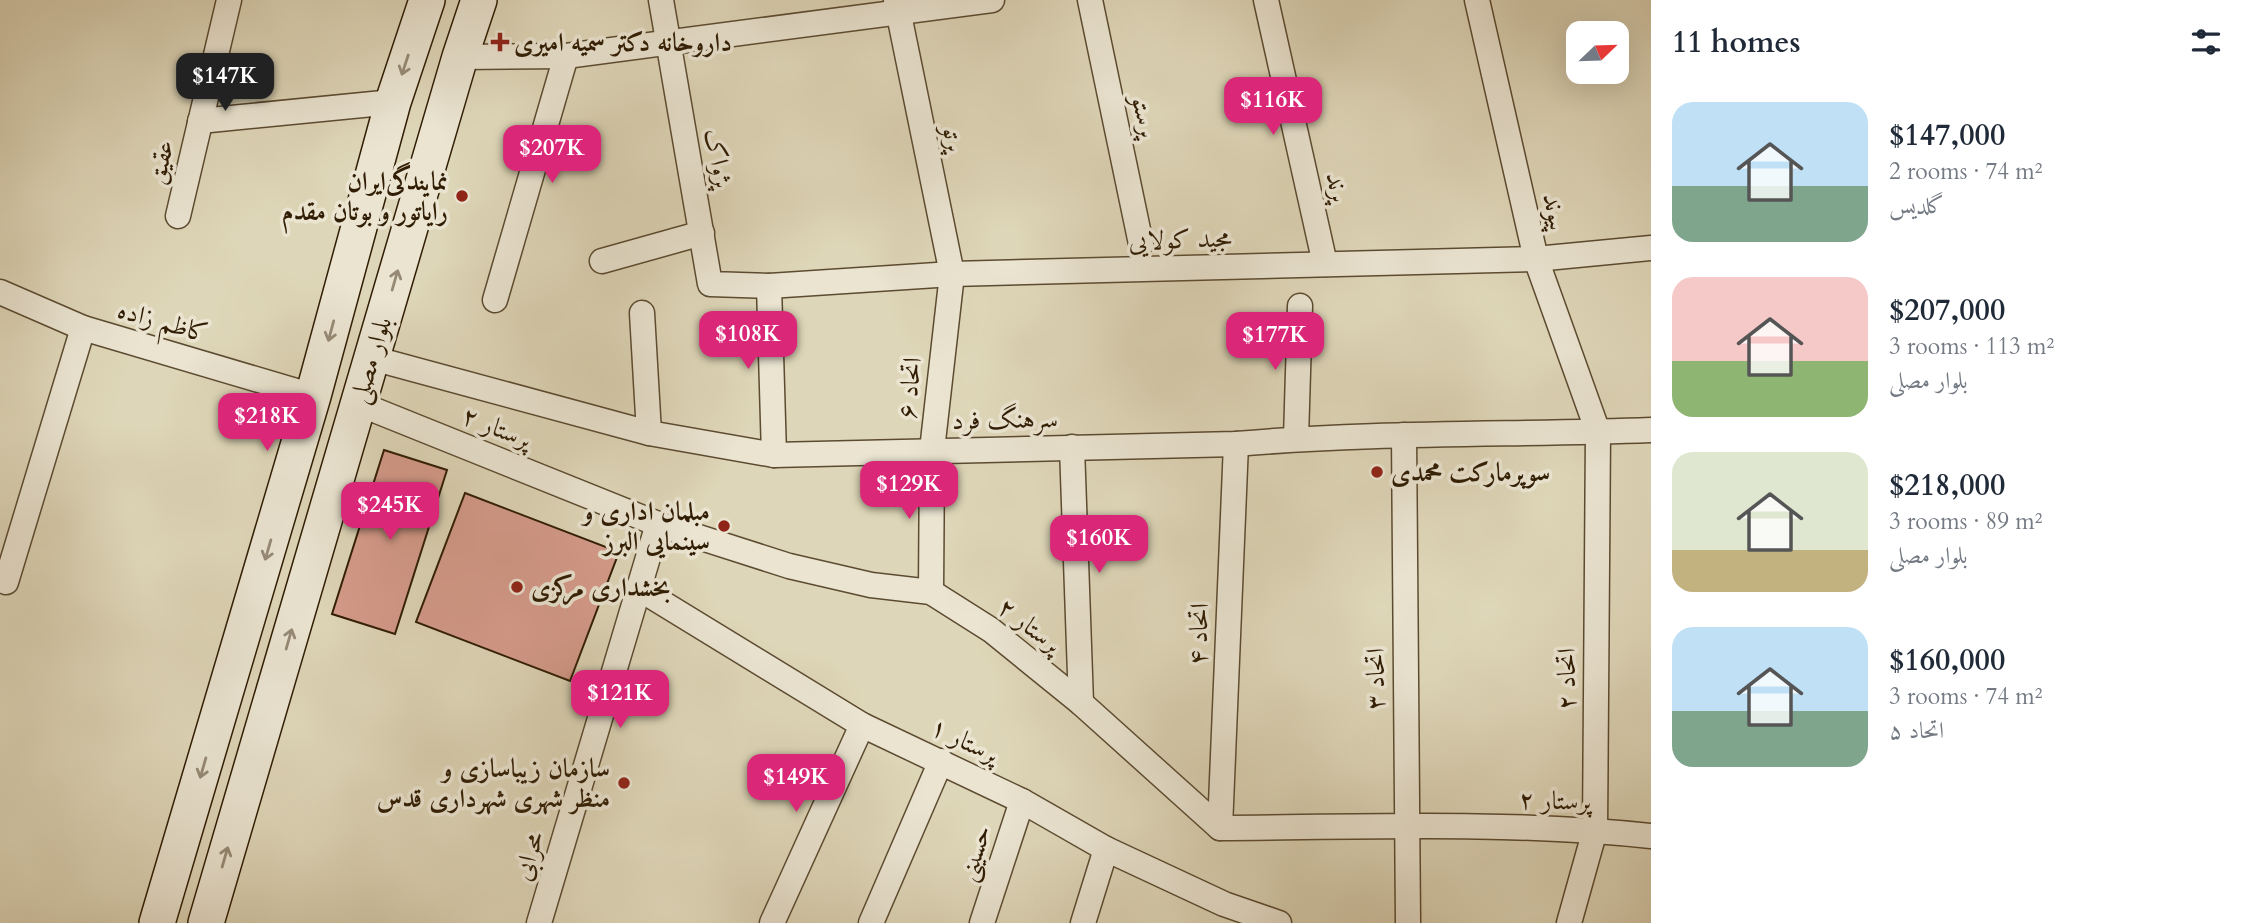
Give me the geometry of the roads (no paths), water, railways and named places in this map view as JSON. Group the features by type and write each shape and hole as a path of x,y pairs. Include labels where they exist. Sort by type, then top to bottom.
{"main road":[{"name":"بلوار مصلی","path":"158,923 313,396 393,102 427,0"},
{"name":"بلوار مصلی","path":"206,923 357,403 479,0"},
{"path":"313,396 357,403"}],"street":[{"name":"عقیق","path":"178,216 229,0"},
{"name":"پژواک","path":"661,0 710,284"},
{"path":"460,57 566,56 669,43 897,7 992,0"},
{"name":"پرستو","path":"1090,0 1141,244"},
{"name":"پرند","path":"1266,0 1325,264"},
{"name":"پیوند","path":"1477,0 1536,258 1598,432"},
{"name":"پرتو","path":"897,7 952,275"},
{"path":"495,300 566,56"},
{"path":"200,121 393,102"},
{"path":"603,261 702,233"},
{"name":"مجید کولایی","path":"710,284 769,286 952,275 1536,258 1651,248"},
{"name":"اتحاد ۶","path":"931,592 932,450 952,275"},
{"path":"769,286 774,455"},
{"name":"کاظم زاده","path":"0,292 83,328 313,396"},
{"path":"1296,439 1300,306"},
{"path":"642,313 649,433"},
{"path":"6,582 83,328"},
{"name":"سرهنگ فرد","path":"372,358 649,433 774,455 1236,444 1404,435 1651,430"},
{"name":"پرستار ۲","path":"357,403 657,524 789,566 871,585 931,592 991,630 1081,704 1220,828 1595,830 1651,836"},
{"name":"اتحاد ۲","path":"1569,923 1595,830 1598,432"},
{"name":"اتحاد ۳","path":"1404,435 1408,923"},
{"name":"اتحاد ۴","path":"1220,828 1236,444"},
{"path":"1072,447 1081,704"},
{"name":"محرابی","path":"539,923 657,524"},
{"name":"پرستار ۱","path":"638,588 862,725 1022,801 1221,913 1279,923"},
{"path":"772,923 862,725"},
{"path":"872,923 941,761"},
{"name":"حسینی","path":"982,923 1022,801"},
{"path":"1083,923 1106,849"}],"place":[{"name":"داروخانه دکتر سمیه امیری","path":"500,42"},
{"name":"نمایندگی‌ایران رایاتور و بوتان مقدم","path":"462,196"},
{"name":"سوپرمارکت محمدی","path":"1377,472"},
{"name":"مبلمان اداری و سینمایی البرز","path":"724,526"},
{"name":"بخشداری مرکزی","path":"517,587"},
{"name":"سازمان زیباسازی و منظر شهری شهرداری قدس","path":"624,783"}]}
